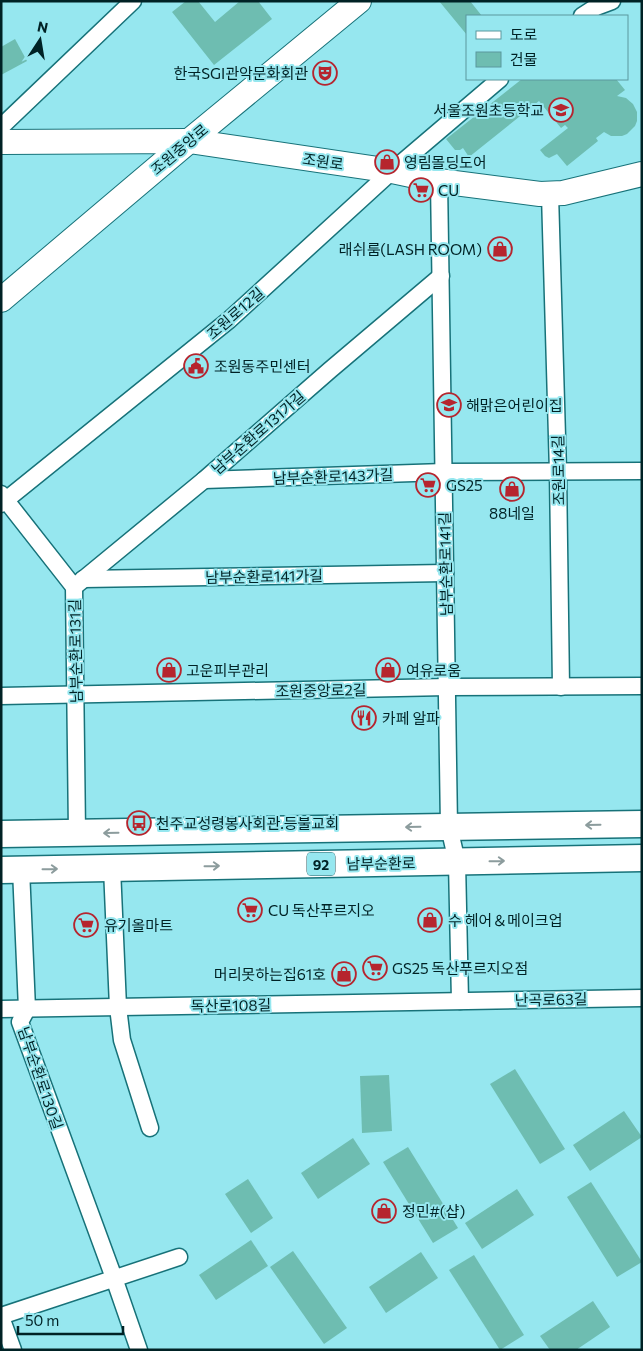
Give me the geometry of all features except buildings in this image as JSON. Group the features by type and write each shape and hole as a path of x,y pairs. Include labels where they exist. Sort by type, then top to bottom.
{"main road":[{"path":"1,834 642,824"},
{"name":"남부순환로","path":"11,870 642,858"}],"street":[{"path":"1,127 134,1"},
{"name":"조원중앙로","path":"1,300 189,141 359,1"},
{"path":"584,15 596,7 612,1"},
{"name":"조원로12길","path":"3,500 229,320 392,171 499,80"},
{"name":"조원로","path":"1,142 189,141 392,171 440,181 518,192 550,194 569,192 642,174"},
{"name":"남부순환로141길","path":"440,181 449,827 457,862 460,1001"},
{"name":"조원로14길","path":"550,194 558,472 561,687"},
{"name":"남부순환로131가길","path":"78,583 204,480 441,276"},
{"name":"남부순환로143가길","path":"204,480 444,472 642,471"},
{"name":"남부순환로131길","path":"3,500 78,583 76,695 77,834"},
{"name":"남부순환로141가길","path":"78,583 445,573"},
{"name":"조원중앙로2길","path":"1,696 447,687 642,686"},
{"path":"112,868 118,1007 122,1040 150,1128"},
{"name":"남부순환로130길","path":"11,870 26,1009 20,1022 139,1350"},
{"name":"난곡로63길","path":"460,1001 642,998"},
{"name":"독산로108길","path":"1,1009 460,1001"},
{"path":"13,1350 1,1317 179,1257"}],"place":[{"name":"한국SGI관악문화회관","path":"325,73"},
{"name":"서울조원초등학교","path":"561,110"},
{"name":"영림몰딩도어","path":"387,162"},
{"name":"CU","path":"421,190"},
{"name":"래쉬룸(LASH ROOM)","path":"500,249"},
{"name":"조원동주민센터","path":"196,366"},
{"name":"해맑은어린이집","path":"449,405"},
{"name":"GS25","path":"428,485"},
{"name":"88네일","path":"512,489"},
{"name":"고운피부관리","path":"169,670"},
{"name":"여유로움","path":"388,670"},
{"name":"카페 알파","path":"364,718"},
{"name":"천주교성령봉사회관.등불교회","path":"139,823"},
{"name":"CU 독산푸르지오","path":"250,910"},
{"name":"수 헤어＆메이크업","path":"430,920"},
{"name":"유기올마트","path":"86,925"},
{"name":"GS25 독산푸르지오점","path":"375,968"},
{"name":"머리못하는집61호","path":"344,974"},
{"name":"정민#(샵)","path":"384,1211"}]}
